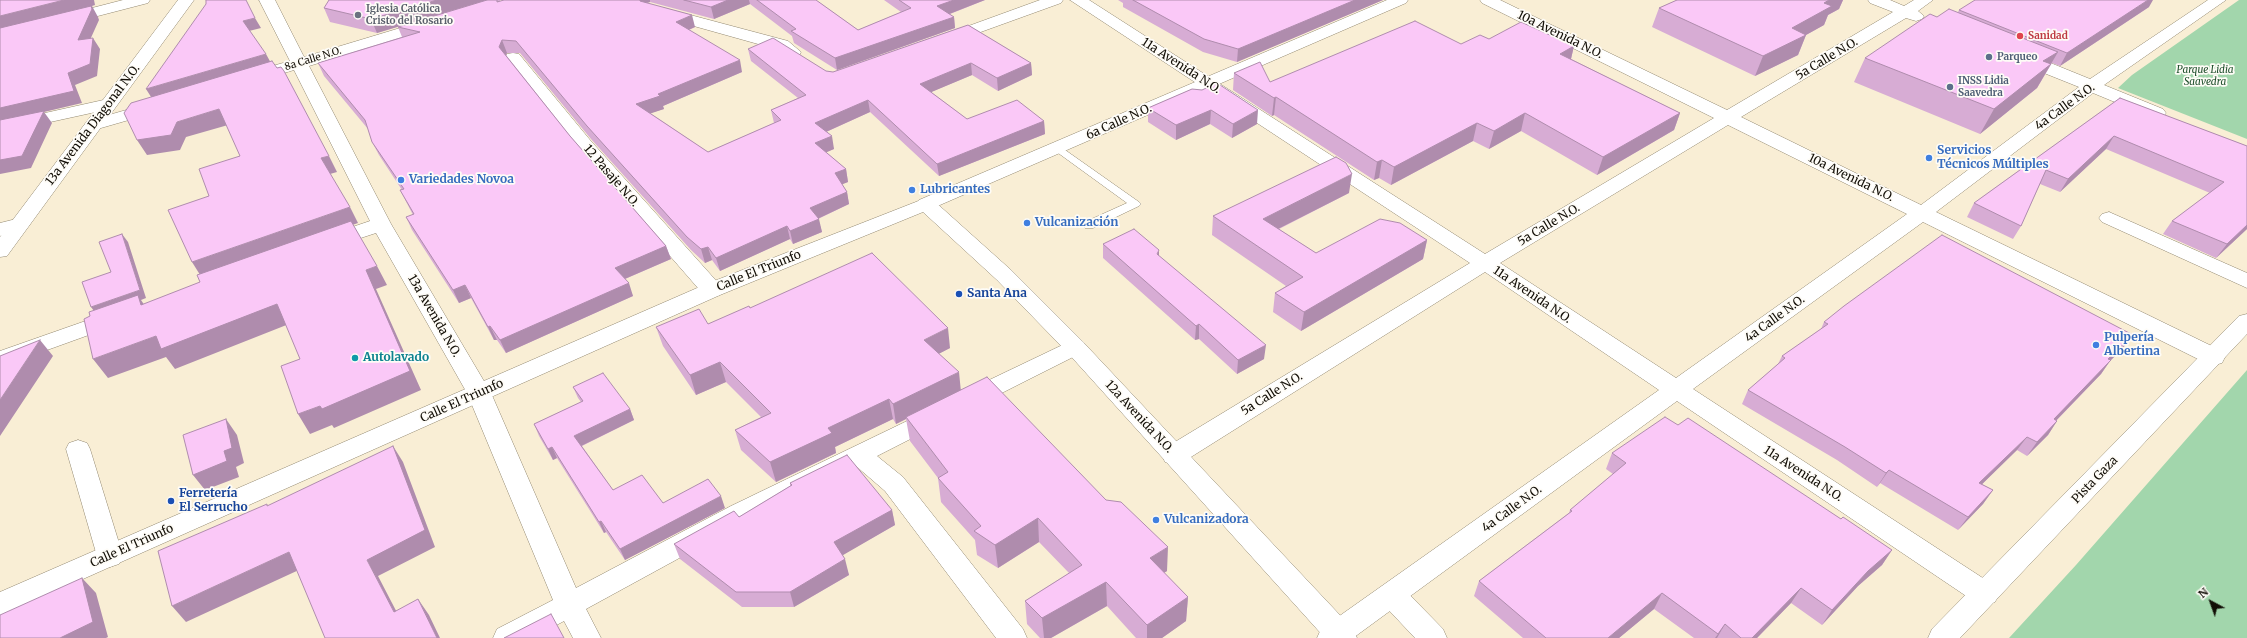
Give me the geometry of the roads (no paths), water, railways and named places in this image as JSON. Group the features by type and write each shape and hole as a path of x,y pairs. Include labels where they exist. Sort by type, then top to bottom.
{"street":[{"path":"52,22 142,0"},
{"name":"13a Avenida Diagonal N.O.","path":"0,251 186,0"},
{"name":"13a Avenida N.O.","path":"267,0 381,224 478,393 570,606 587,638"},
{"path":"930,44 1055,0"},
{"name":"11a Avenida N.O.","path":"1078,0 1485,263 1676,391 1985,594"},
{"name":"6a Calle N.O.","path":"926,204 1400,0"},
{"name":"10a Avenida N.O.","path":"1488,0 2214,357"},
{"path":"1876,0 1935,23"},
{"name":"5a Calle N.O.","path":"1174,455 1485,263 1925,0"},
{"name":"4a Calle N.O.","path":"1338,636 1392,595 1922,213 2092,86 2218,0"},
{"path":"650,8 782,45 808,62"},
{"name":"8a Calle N.O.","path":"238,82 442,20"},
{"path":"2008,52 2174,120"},
{"name":"12 Pasaje N.O.","path":"514,58 583,144 712,290"},
{"path":"94,125 170,102"},
{"path":"0,128 108,104"},
{"name":"Calle El Triunfo","path":"0,604 712,290 926,204"},
{"name":"12a Avenida N.O.","path":"926,204 1004,275 1075,347 1338,636"},
{"path":"2109,218 2247,281"},
{"path":"0,230 20,224"},
{"path":"314,248 381,224"},
{"path":"0,359 135,311"},
{"name":"Pista Gaza","path":"1942,638 2247,321"},
{"path":"507,638 570,606 740,512 1075,347"},
{"path":"78,449 110,556"},
{"path":"858,454 894,484 1013,638"},
{"path":"1392,595 1433,638"}],"lane":[{"path":"1058,148 1135,204 1089,225"}],"place":[{"name":"Iglesia Católica Cristo del Rosario","path":"358,15"},
{"name":"Sanidad","path":"2020,36"},
{"name":"Parqueo","path":"1989,57"},
{"name":"INSS Lidia Saavedra","path":"1950,87"},
{"name":"Servicios Técnicos Múltiples","path":"1929,158"},
{"name":"Variedades Novoa","path":"401,180"},
{"name":"Lubricantes","path":"912,190"},
{"name":"Vulcanización","path":"1027,223"},
{"name":"Santa Ana","path":"959,294"},
{"name":"Pulpería Albertina","path":"2096,345"},
{"name":"Autolavado","path":"355,358"},
{"name":"Ferretería El Serrucho","path":"171,501"},
{"name":"Vulcanizadora","path":"1156,520"}],"park label":[{"name":"Parque Lidia Saavedra","path":"2205,76"}]}
